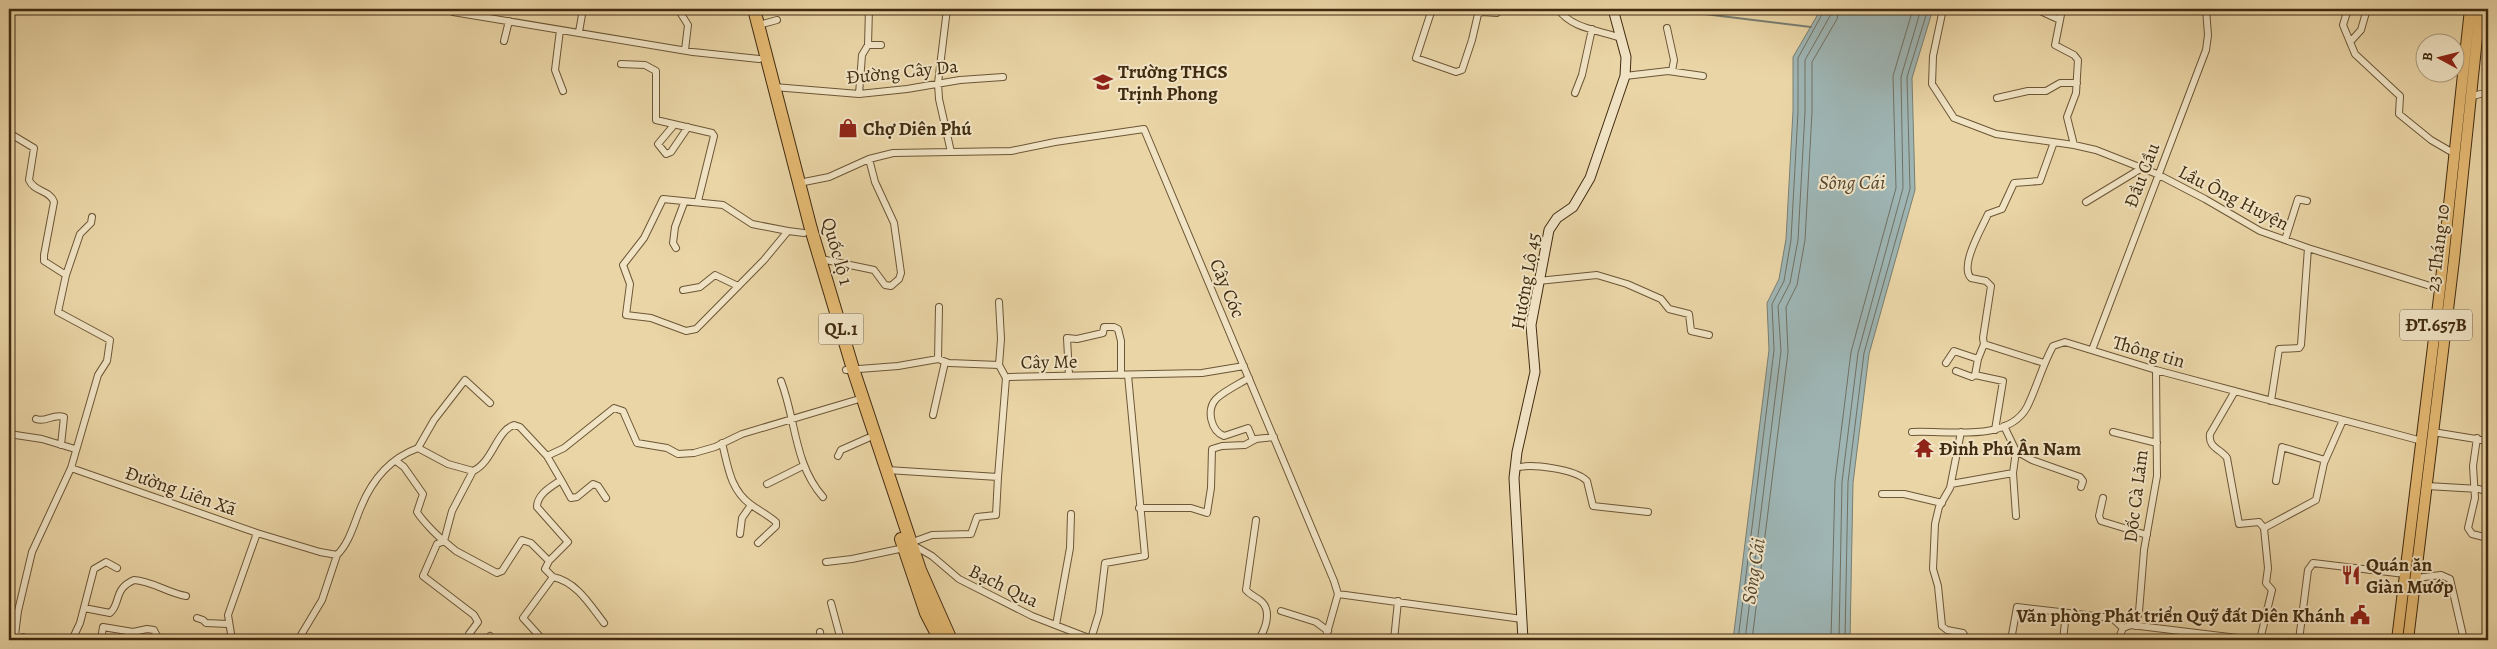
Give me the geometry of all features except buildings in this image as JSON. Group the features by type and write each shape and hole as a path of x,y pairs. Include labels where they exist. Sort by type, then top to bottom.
{"highway":[{"name":"Quốc lộ 1","path":"747,9 804,233 849,369 887,470 926,613 940,640"},
{"name":"Quốc lộ 1","path":"754,9 799,183 821,259 856,400 907,545 951,640"}],"main road":[{"name":"23 Tháng 10","path":"2397,640 2405,633 2416,578 2426,486 2440,289 2470,9"},
{"name":"23 Tháng 10","path":"2405,633 2405,574 2429,439 2472,96 2480,9"},
{"path":"2462,95 2472,96"}],"street":[{"path":"579,32 583,9"},
{"path":"678,9 688,25 685,50"},
{"path":"859,94 862,55 868,45 869,9"},
{"path":"799,183 829,177 869,159 893,153 952,152 939,100 938,83 947,9"},
{"path":"1432,9 1416,58 1456,72 1462,70 1478,14 1482,12 1497,13 1501,9"},
{"path":"1558,9 1572,23 1621,38"},
{"name":"Hương Lộ 45","path":"1523,640 1515,468 1535,372 1531,325 1538,281 1551,226 1573,207 1590,178 1625,76 1626,57 1612,9"},
{"name":"Lầu Ông Huyện","path":"1942,9 1933,56 1932,84 1952,116 1996,134 2096,150 2157,174 2206,199 2255,228 2308,248 2440,289"},
{"path":"2036,9 2060,20"},
{"path":"2062,9 2055,45 2076,57 2077,83 2075,97 2067,117 2074,145"},
{"name":"Đầu Cầu","path":"2092,350 2157,174 2206,50 2208,34 2206,9"},
{"path":"2348,9 2343,25 2350,42 2358,58 2400,96 2399,114 2431,140 2455,154"},
{"path":"2350,42 2361,30 2367,9"},
{"path":"453,12 685,50 759,59"},
{"path":"759,25 777,20"},
{"path":"504,42 509,21"},
{"path":"1667,28 1674,60 1672,71"},
{"path":"1575,94 1582,75 1592,29"},
{"path":"560,30 555,70 563,91"},
{"path":"868,45 880,46"},
{"path":"621,64 645,65 656,71 658,82 656,118 659,122 712,133 714,139 698,201"},
{"path":"1625,76 1672,71 1702,76"},
{"name":"Đường Cây Da","path":"774,87 859,94 907,89 938,83 1004,77"},
{"path":"1997,98 2028,91 2046,91 2060,82 2077,83"},
{"path":"2472,96 2488,92"},
{"path":"674,125 658,144 666,154 671,152 688,127"},
{"name":"Cây Cóc","path":"952,152 1011,151 1054,142 1144,129 1250,378 1338,594"},
{"path":"9,133 34,148 29,180 35,188 48,194 54,202 44,246 44,261 66,275"},
{"path":"1975,375 1978,359 1984,344 1983,338 1992,286 1986,281 1968,276 1967,269 1970,252 1988,214 2002,209 2012,185 2040,181 2054,142"},
{"path":"821,259 874,270 887,285 891,286 901,273 895,226 875,182 869,159"},
{"path":"2086,202 2142,168"},
{"path":"2285,240 2298,198 2307,201"},
{"path":"788,231 701,326 691,331 676,329 651,318 626,315 630,284 623,265 644,238 664,199 684,203 698,201 723,205 752,224 804,233"},
{"path":"676,248 673,243 673,234 684,203"},
{"path":"34,640 12,635 14,610 32,552 71,468 98,375 107,361 110,344 110,340 102,334 58,312 66,275 80,234 91,223 92,217"},
{"path":"2271,401 2279,349 2301,348 2302,346 2308,248"},
{"path":"683,290 700,287 715,275 738,286"},
{"path":"1538,281 1592,275 1627,284 1662,298 1668,309 1689,314 1691,331 1709,335"},
{"path":"998,302 1001,339 999,365 1006,378"},
{"path":"933,415 941,361 939,307"},
{"path":"1070,375 1067,338 1098,336 1103,333 1104,327 1118,329 1122,340 1145,556 1105,563 1099,613 1092,640"},
{"name":"Thông tin","path":"1912,432 1995,430 2004,426 2024,411 2044,363 2053,346 2060,342 2343,420 2429,439 2477,438 2488,441"},
{"path":"1984,344 2044,363"},
{"path":"1946,363 1954,351 1978,359"},
{"path":"849,369 941,361 999,365"},
{"name":"Cây Me","path":"907,545 932,535 971,534 977,517 996,515 1006,378 1033,375 1202,373 1244,366"},
{"name":"Dốc Cà Lăm","path":"2134,626 2139,612 2147,535 2157,476 2156,370"},
{"path":"1956,371 1972,377 1975,375 2003,381 1995,430"},
{"path":"1250,378 1214,401 1212,422 1214,429 1224,436 1248,428 1253,440"},
{"path":"298,640 322,600 337,555 346,543 361,506 374,481 383,470 418,448 434,420 465,380 490,403"},
{"path":"781,380 793,420 795,439 803,466 823,497"},
{"path":"2235,391 2210,434 2210,440 2212,447 2224,453 2228,458 2238,524 2259,522 2264,528 2268,568 2266,583 2272,590 2260,640"},
{"path":"547,456 564,448 614,408 623,411 637,443 662,447 684,454 722,443 742,434 856,400"},
{"path":"36,419 45,420 54,416 64,417 66,420 61,445"},
{"path":"2264,528 2316,500 2325,460 2343,420"},
{"path":"444,541 452,511 473,471 482,466 506,429 514,424 520,427 547,456 571,498 576,497 593,484 598,486 606,498"},
{"path":"2004,426 2016,451 2013,473 2016,516"},
{"path":"1961,432 1951,484 1936,516 1933,559 1942,624 1945,629 1964,634 1967,640"},
{"path":"2113,432 2157,443"},
{"path":"9,434 42,439 75,449"},
{"path":"1139,508 1191,508 1207,513 1211,488 1211,450 1218,446 1245,445 1253,440 1274,437"},
{"path":"838,456 840,450 868,438"},
{"path":"2477,438 2473,466 2475,488 2468,531 2474,535 2488,538"},
{"path":"722,443 732,482 751,505 776,522 776,526 758,543"},
{"path":"2276,481 2282,447 2325,460"},
{"path":"418,448 448,464 473,471"},
{"path":"2016,451 2032,460 2080,477 2083,480 2081,487"},
{"path":"396,461 404,466 423,494 417,512 456,551 497,573 502,571 522,540 531,543 549,561"},
{"path":"1515,468 1529,464 1574,474 1587,481 1593,506 1648,512"},
{"path":"767,484 803,466"},
{"name":"Đường Liên Xã","path":"71,468 257,533 320,552 337,555"},
{"path":"887,470 998,477"},
{"path":"1951,484 2013,473"},
{"path":"561,480 544,493 537,503 537,507 568,542 549,561 545,569 553,577 566,582 580,593 604,623"},
{"path":"2426,486 2475,488 2488,492"},
{"path":"1882,494 1904,494 1942,503"},
{"path":"2103,498 2098,516 2101,521 2147,535"},
{"path":"740,534 742,518 751,505"},
{"path":"1056,625 1071,538 1071,514"},
{"path":"1256,520 1246,590 1264,604 1267,611 1265,627 1258,640"},
{"path":"232,640 228,615 257,533"},
{"path":"444,541 437,544 423,576 474,615 478,622 469,634 472,640"},
{"path":"826,562 852,559 907,545"},
{"name":"Bạch Qua","path":"907,545 937,560 954,577 1092,640"},
{"path":"72,640 80,623 94,569 106,562 117,568"},
{"path":"2299,640 2308,570 2313,563 2318,562 2405,574"},
{"path":"2416,578 2444,575 2450,579 2464,640"},
{"path":"543,640 523,618 553,577"},
{"path":"84,608 110,613 114,610 119,591 134,580 148,583 169,593 186,596"},
{"path":"1326,640 1338,594 1522,619"},
{"path":"1394,640 1398,601"},
{"path":"831,603 841,640"},
{"path":"2011,640 2017,607 2112,618 2123,628"},
{"path":"1280,611 1321,625 1328,631"},
{"path":"2063,640 2066,613"},
{"path":"197,618 206,623 228,624"},
{"path":"2123,628 2134,626 2211,638 2254,640"},
{"path":"102,640 103,627 133,632 150,629 154,630 156,637 170,640"},
{"path":"2118,640 2123,628"},
{"path":"820,632 821,640"},
{"path":"485,640 490,636 494,640"},
{"path":"176,640 188,640"}],"water":[{"name":"Sông Cái","path":"1821,9 1933,9 1912,78 1915,190 1869,354 1853,483 1850,640 1733,640 1769,350 1767,303 1779,279 1786,239 1793,111 1793,57"}],"waterway":[{"path":"1694,9 1696,13 1811,27"}],"place":[{"name":"Trường THCS Trịnh Phong","path":"1103,82"},
{"name":"Chợ Diên Phú","path":"848,128"},
{"name":"Đình Phú Ân Nam","path":"1924,448"},
{"name":"Quán ăn Giàn Mướp","path":"2351,575"},
{"name":"Văn phòng Phát triển Quỹ đất Diên Khánh","path":"2360,615"}]}
